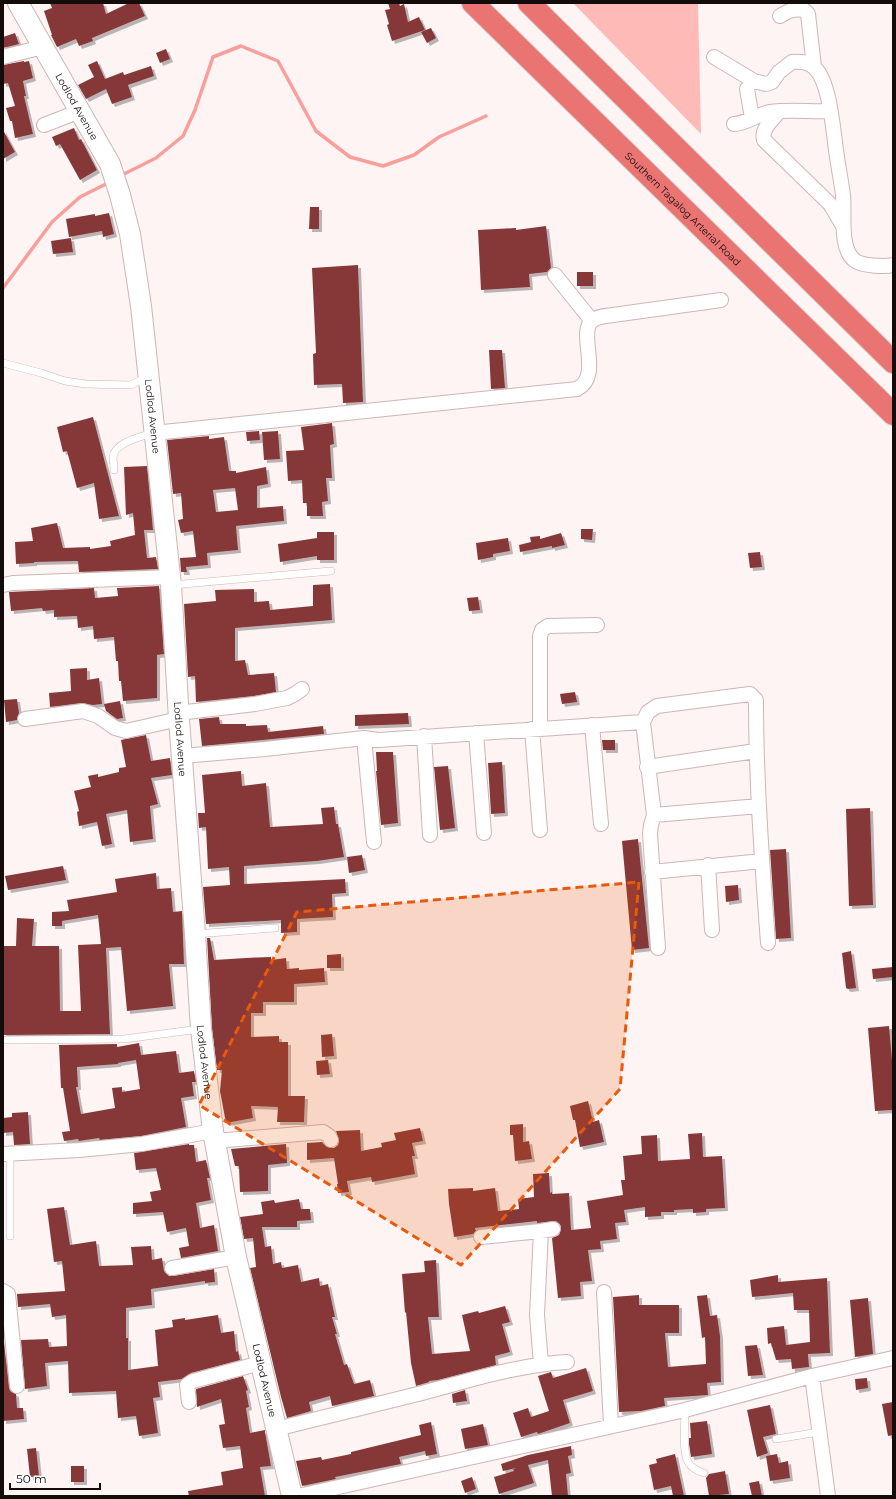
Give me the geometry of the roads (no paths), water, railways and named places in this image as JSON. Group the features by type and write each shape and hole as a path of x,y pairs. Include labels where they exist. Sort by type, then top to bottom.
{"highway":[{"name":"Southern Tagalog Arterial Road","path":"473,3 893,414"},
{"path":"529,3 893,362"}],"main road":[{"name":"Lodlod Avenue","path":"18,3 110,164 120,195 134,259 141,306 171,581 201,1029 214,1136 236,1256 292,1496"}],"street":[{"path":"780,16 790,10 798,8 804,10 808,14 814,67"},
{"path":"3,57 43,47"},
{"path":"714,58 754,81 766,84 772,82 779,72 792,62 806,62 814,67 822,79 829,101 843,195 845,246 854,260 862,264 893,265"},
{"path":"747,89 752,118"},
{"path":"44,125 80,111"},
{"path":"734,124 740,124 752,118 771,112 830,111"},
{"path":"779,112 764,130 762,135 764,140 830,204 844,229"},
{"path":"555,275 592,321"},
{"path":"154,433 578,389 587,382 589,374 588,327 592,321 613,315 721,300"},
{"path":"3,585 21,583 171,581"},
{"path":"540,830 536,729 540,636 542,630 548,626 597,624"},
{"path":"26,719 83,711 98,716 115,728 126,730 179,716 287,698 302,689"},
{"path":"658,948 650,834 650,825 654,815 647,767 643,722 648,712 657,706 750,694 756,700 756,751 768,942"},
{"path":"182,760 265,753 424,736 643,722"},
{"path":"592,726 601,824"},
{"path":"476,733 484,833"},
{"path":"424,736 430,834"},
{"path":"365,743 374,842"},
{"path":"647,767 756,751"},
{"path":"654,815 759,806"},
{"path":"652,872 708,865 762,861"},
{"path":"708,865 712,930"},
{"path":"6,1154 79,1150 214,1136 323,1132 329,1136 331,1140"},
{"path":"480,1237 547,1230 536,1315 541,1364"},
{"path":"172,1268 236,1256"},
{"path":"3,1290 8,1294 17,1386"},
{"path":"604,1292 611,1425"},
{"path":"298,1496 611,1425 685,1410 812,1376 893,1358"},
{"path":"276,1429 511,1369 541,1364 567,1362"},
{"path":"189,1402 187,1385 193,1381 261,1363"},
{"path":"812,1376 828,1496"}],"lane":[{"path":"3,363 66,381 86,384 131,385 149,376"},
{"path":"114,470 113,456 117,450 125,443 154,433"},
{"path":"171,581 331,571"},
{"path":"195,934 276,928"},
{"path":"3,1040 124,1039 201,1029"},
{"path":"6,1154 10,1236"},
{"path":"685,1410 686,1451 688,1462 693,1467 704,1473"},
{"path":"776,1439 819,1432"}],"waterway":[{"path":"120,176 156,158 183,136 195,110 213,57 241,46 278,61 316,131 350,157 383,166 414,155 439,137 486,116"},
{"path":"3,288 52,222 80,197 110,182"}]}
